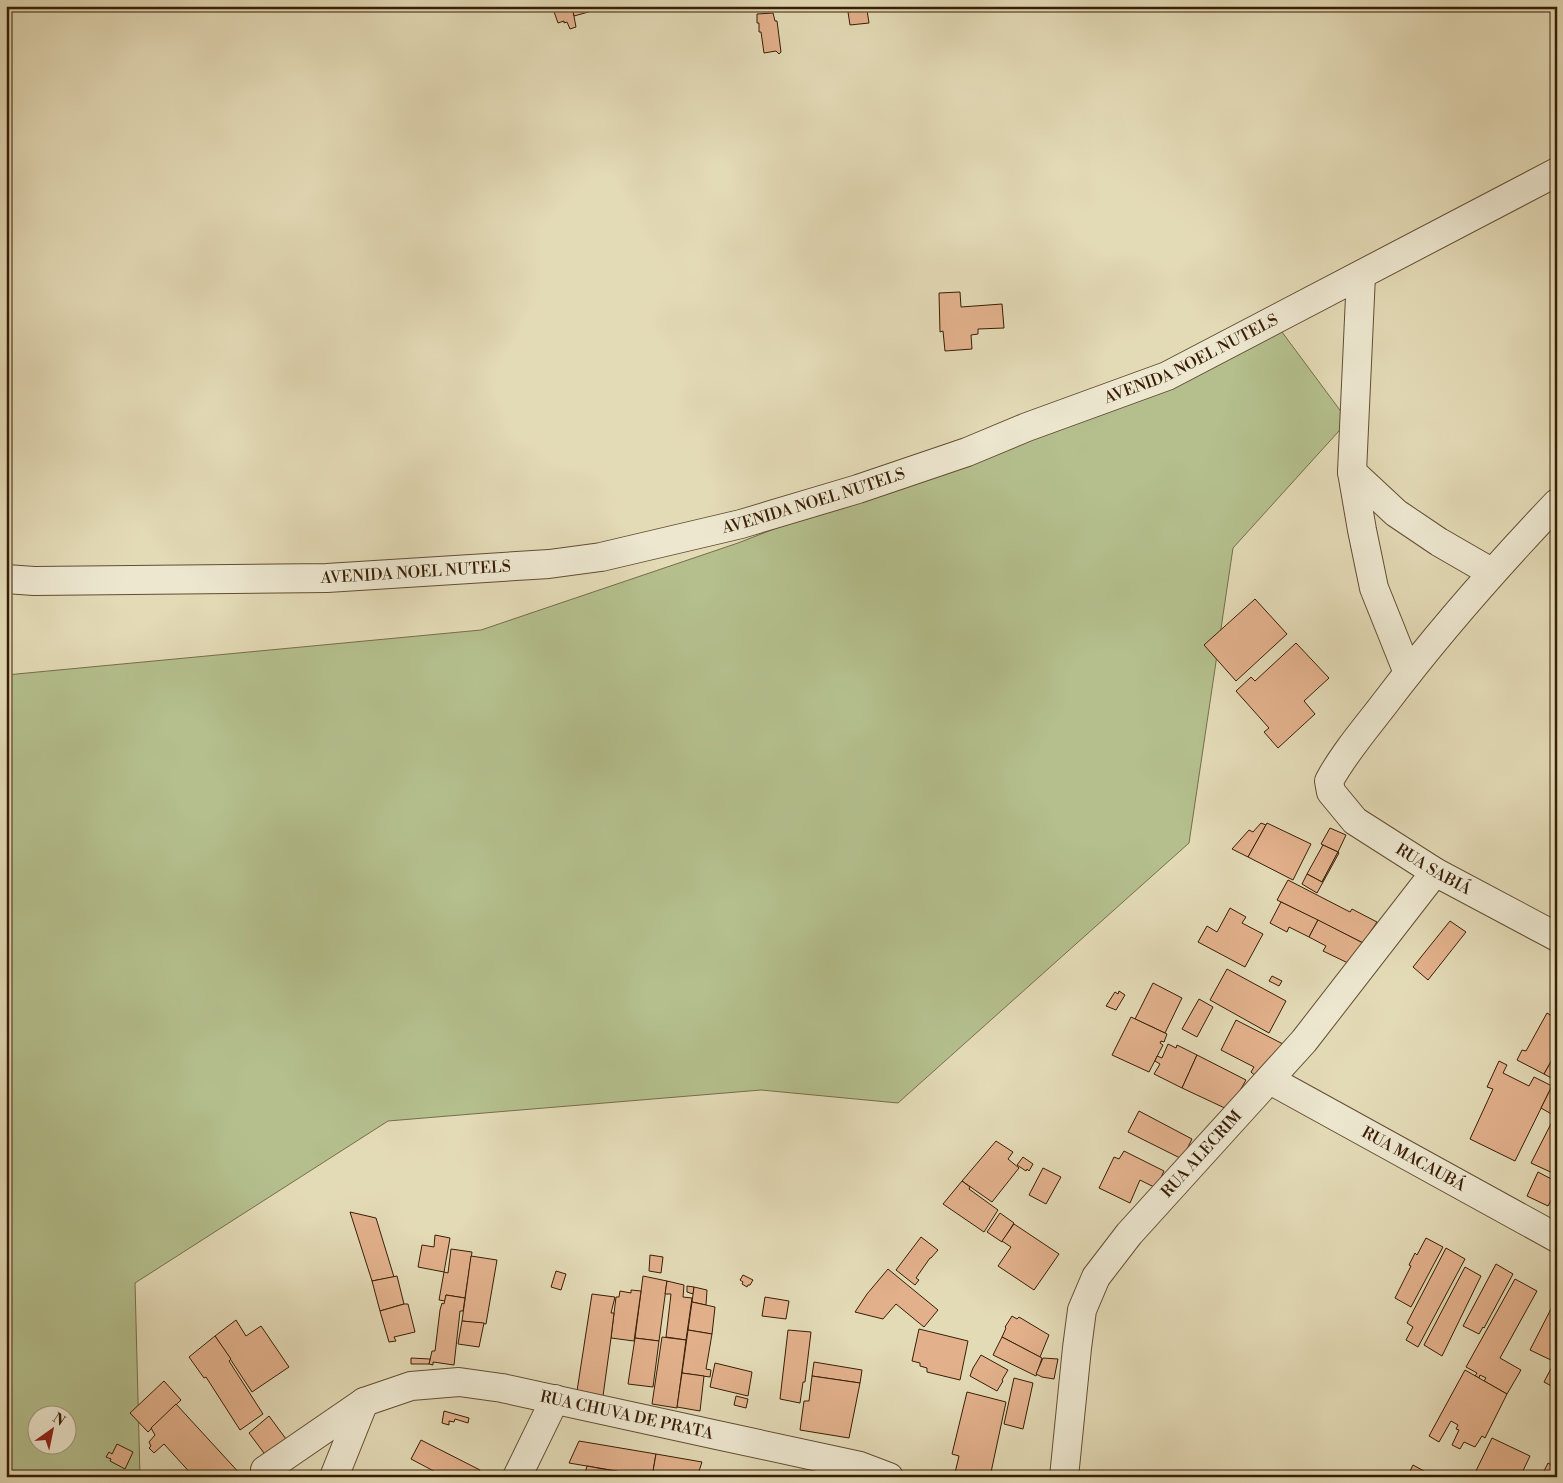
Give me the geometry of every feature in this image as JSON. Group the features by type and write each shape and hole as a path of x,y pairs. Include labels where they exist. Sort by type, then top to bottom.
{"street":[{"name":"AVENIDA NOEL NUTELS","path":"6,579 34,581 326,578 549,564 601,557 741,524 858,489 967,452 1027,427 1167,376 1557,172"},
{"path":"1361,275 1352,472 1374,588 1408,673 1491,572 1557,503"},
{"path":"1352,472 1396,513 1439,542 1491,572"},
{"name":"RUA SABIÁ","path":"1408,673 1345,756 1329,781 1331,792 1355,821 1435,872 1557,937"},
{"name":"RUA ALECRIM","path":"1064,1477 1082,1310 1096,1277 1129,1234 1270,1080 1334,1003 1435,872"},
{"name":"RUA MACAUBÁ","path":"1270,1080 1557,1238"},
{"name":"RUA CHUVA DE PRATA","path":"265,1470 364,1402 411,1386 459,1382 502,1388 555,1399 858,1472 889,1477"},
{"path":"517,1477 555,1399"},
{"path":"334,1477 364,1402"}],"green space":[{"path":"1282,332 1348,421 1233,548 1189,843 898,1103 761,1090 388,1121 135,1283 140,1477 6,1477 6,675 481,630 738,543"}],"building":[{"path":"552,6 572,6 576,27 570,29 567,22 564,23 564,21 558,23"},
{"path":"572,6 591,6 592,11 574,16"},
{"path":"867,10 869,23 850,25 848,12"},
{"path":"773,13 775,21 777,21 781,52 779,54 776,51 764,53 759,23 757,23 757,14"},
{"path":"960,292 961,307 1002,304 1004,328 978,329 978,334 971,335 972,349 945,351 943,331 940,332 939,293"},
{"path":"1255,599 1287,634 1236,681 1204,645"},
{"path":"1296,643 1329,678 1304,701 1315,714 1278,748 1264,732 1269,728 1236,691 1251,677 1255,681"},
{"path":"1261,823 1266,825 1248,857 1232,849 1249,830 1253,832"},
{"path":"1267,823 1311,844 1293,880 1248,857"},
{"path":"1330,828 1346,835 1338,852 1321,844"},
{"path":"1323,845 1338,852 1322,882 1307,874"},
{"path":"1338,852 1317,893 1302,884 1307,874 1322,882"},
{"path":"1288,880 1350,912 1352,909 1377,922 1363,943 1277,900"},
{"path":"1281,902 1318,920 1309,937 1289,927 1287,932 1270,923"},
{"path":"1230,908 1246,917 1242,923 1263,934 1245,967 1198,942 1207,926 1217,932"},
{"path":"1318,920 1363,943 1348,963 1323,951 1326,946 1309,937"},
{"path":"1450,921 1466,932 1428,980 1413,967"},
{"path":"1227,969 1286,1001 1269,1033 1210,1000"},
{"path":"1272,976 1282,981 1279,986 1269,981"},
{"path":"1153,983 1182,998 1165,1033 1135,1019"},
{"path":"1119,991 1125,995 1116,1010 1106,1006 1115,992 1118,994"},
{"path":"1199,999 1213,1007 1197,1037 1182,1029"},
{"path":"1547,1013 1557,1019 1557,1051 1544,1074 1517,1060 1522,1050 1526,1051"},
{"path":"1131,1017 1167,1034 1164,1042 1161,1041 1160,1043 1163,1045 1149,1072 1112,1055"},
{"path":"1236,1020 1283,1044 1258,1078 1251,1072 1254,1067 1221,1050"},
{"path":"1168,1044 1176,1048 1177,1045 1197,1055 1182,1088 1154,1074 1160,1064 1155,1061 1157,1056 1162,1058"},
{"path":"1557,1051 1557,1081 1544,1074"},
{"path":"1197,1055 1246,1080 1229,1110 1182,1088"},
{"path":"1499,1061 1507,1065 1503,1073 1529,1086 1534,1077 1552,1086 1515,1161 1470,1139 1493,1089 1487,1087"},
{"path":"1552,1086 1557,1088 1557,1175 1531,1163 1555,1116 1541,1108"},
{"path":"1139,1111 1192,1139 1182,1159 1128,1132"},
{"path":"996,1141 1013,1152 1008,1159 1019,1168 992,1202 962,1181"},
{"path":"1124,1151 1164,1171 1156,1188 1140,1180 1130,1203 1099,1188 1114,1157 1119,1159"},
{"path":"1023,1157 1033,1164 1029,1171 1017,1165"},
{"path":"1043,1168 1061,1177 1046,1204 1029,1195"},
{"path":"1538,1172 1557,1182 1557,1189 1548,1206 1527,1196"},
{"path":"962,1181 970,1187 969,1189 998,1210 984,1232 943,1204"},
{"path":"350,1212 376,1218 394,1277 372,1281"},
{"path":"1000,1213 1014,1223 1002,1242 987,1232"},
{"path":"1014,1224 1059,1254 1034,1290 998,1266 1011,1247 1002,1241"},
{"path":"435,1235 450,1238 444,1272 418,1267 422,1245 434,1247"},
{"path":"921,1237 938,1250 916,1278 919,1280 915,1285 896,1270"},
{"path":"1426,1238 1443,1247 1411,1307 1395,1298 1411,1266 1409,1265 1415,1253 1417,1255"},
{"path":"1446,1248 1465,1259 1418,1347 1406,1340 1413,1327 1407,1323"},
{"path":"451,1249 472,1252 465,1298 446,1295 445,1301 439,1300 444,1272 448,1273"},
{"path":"650,1255 663,1257 661,1273 649,1271"},
{"path":"471,1256 497,1260 486,1324 462,1321"},
{"path":"1496,1264 1513,1274 1479,1334 1463,1326"},
{"path":"1465,1267 1481,1276 1442,1356 1424,1345"},
{"path":"888,1269 938,1310 924,1327 896,1304 883,1319 855,1312"},
{"path":"556,1271 566,1274 561,1290 551,1287"},
{"path":"743,1275 753,1280 747,1287 740,1280"},
{"path":"397,1276 404,1304 380,1311 372,1281"},
{"path":"643,1276 667,1281 659,1341 635,1338"},
{"path":"1515,1279 1537,1291 1500,1358 1521,1370 1507,1394 1484,1381 1486,1378 1480,1375 1479,1378 1475,1376 1477,1373 1466,1367"},
{"path":"667,1281 684,1285 683,1297 692,1298 686,1340 666,1337 671,1294 665,1294"},
{"path":"687,1286 694,1287 693,1294 687,1292"},
{"path":"694,1287 707,1290 706,1305 692,1302"},
{"path":"631,1290 641,1291 634,1341 611,1338 616,1297 619,1297 620,1291 631,1293"},
{"path":"592,1294 615,1297 611,1313 614,1313 603,1396 577,1391"},
{"path":"446,1295 465,1298 463,1311 460,1311 454,1365 433,1362 433,1365 429,1364 432,1351 435,1351 440,1310"},
{"path":"765,1297 789,1301 786,1319 762,1316"},
{"path":"692,1302 715,1307 712,1334 688,1330"},
{"path":"408,1304 415,1332 394,1337 396,1341 389,1342 380,1311"},
{"path":"1553,1305 1557,1307 1557,1353 1553,1361 1530,1350"},
{"path":"1012,1316 1017,1319 1019,1317 1049,1335 1040,1357 1002,1337 1005,1327"},
{"path":"236,1320 246,1336 261,1326 289,1367 252,1392 215,1336"},
{"path":"462,1321 484,1323 479,1347 458,1344"},
{"path":"919,1329 968,1341 960,1380 927,1372 927,1368 920,1366 920,1363 912,1361"},
{"path":"688,1330 712,1334 706,1369 711,1370 710,1377 682,1373"},
{"path":"788,1330 811,1332 805,1382 803,1382 800,1403 780,1399"},
{"path":"215,1336 231,1359 229,1361 263,1414 240,1430 206,1377 204,1378 189,1357"},
{"path":"662,1337 686,1340 677,1408 652,1404"},
{"path":"1002,1337 1042,1358 1036,1376 993,1355"},
{"path":"635,1338 659,1341 653,1387 628,1384"},
{"path":"981,1355 1008,1370 997,1391 970,1376"},
{"path":"1557,1357 1557,1389 1544,1382"},
{"path":"411,1358 430,1359 429,1364 411,1364"},
{"path":"1043,1358 1058,1359 1054,1379 1036,1374"},
{"path":"814,1362 862,1370 860,1383 812,1376"},
{"path":"715,1363 752,1372 748,1396 710,1387"},
{"path":"1465,1370 1507,1394 1485,1438 1482,1436 1475,1447 1464,1442 1460,1449 1452,1445 1459,1430 1456,1429 1458,1425 1451,1421 1439,1442 1429,1436"},
{"path":"682,1373 704,1376 700,1411 677,1407"},
{"path":"812,1376 860,1383 849,1438 800,1430 804,1401 809,1401"},
{"path":"1014,1378 1033,1383 1023,1429 1004,1424"},
{"path":"164,1381 181,1400 148,1432 130,1413"},
{"path":"967,1392 1006,1402 990,1477 954,1477 959,1456 952,1454"},
{"path":"736,1396 748,1399 746,1408 734,1405"},
{"path":"176,1404 243,1477 194,1477 164,1444 154,1453 149,1448 151,1446 149,1442 155,1435 151,1428"},
{"path":"444,1411 469,1418 468,1423 455,1419 454,1422 449,1421 449,1425 442,1423"},
{"path":"269,1416 286,1439 267,1457 249,1433"},
{"path":"1492,1438 1530,1456 1520,1477 1473,1477"},
{"path":"421,1440 480,1470 477,1477 445,1477 411,1459"},
{"path":"579,1441 656,1454 652,1477 569,1463"},
{"path":"117,1444 133,1452 125,1469 106,1457 109,1452 112,1454"},
{"path":"656,1454 702,1462 697,1477 652,1477"},
{"path":"1548,1463 1557,1468 1557,1477 1541,1477"},
{"path":"1413,1465 1424,1471 1421,1477 1407,1477"},
{"path":"587,1466 647,1477 584,1477"}]}
